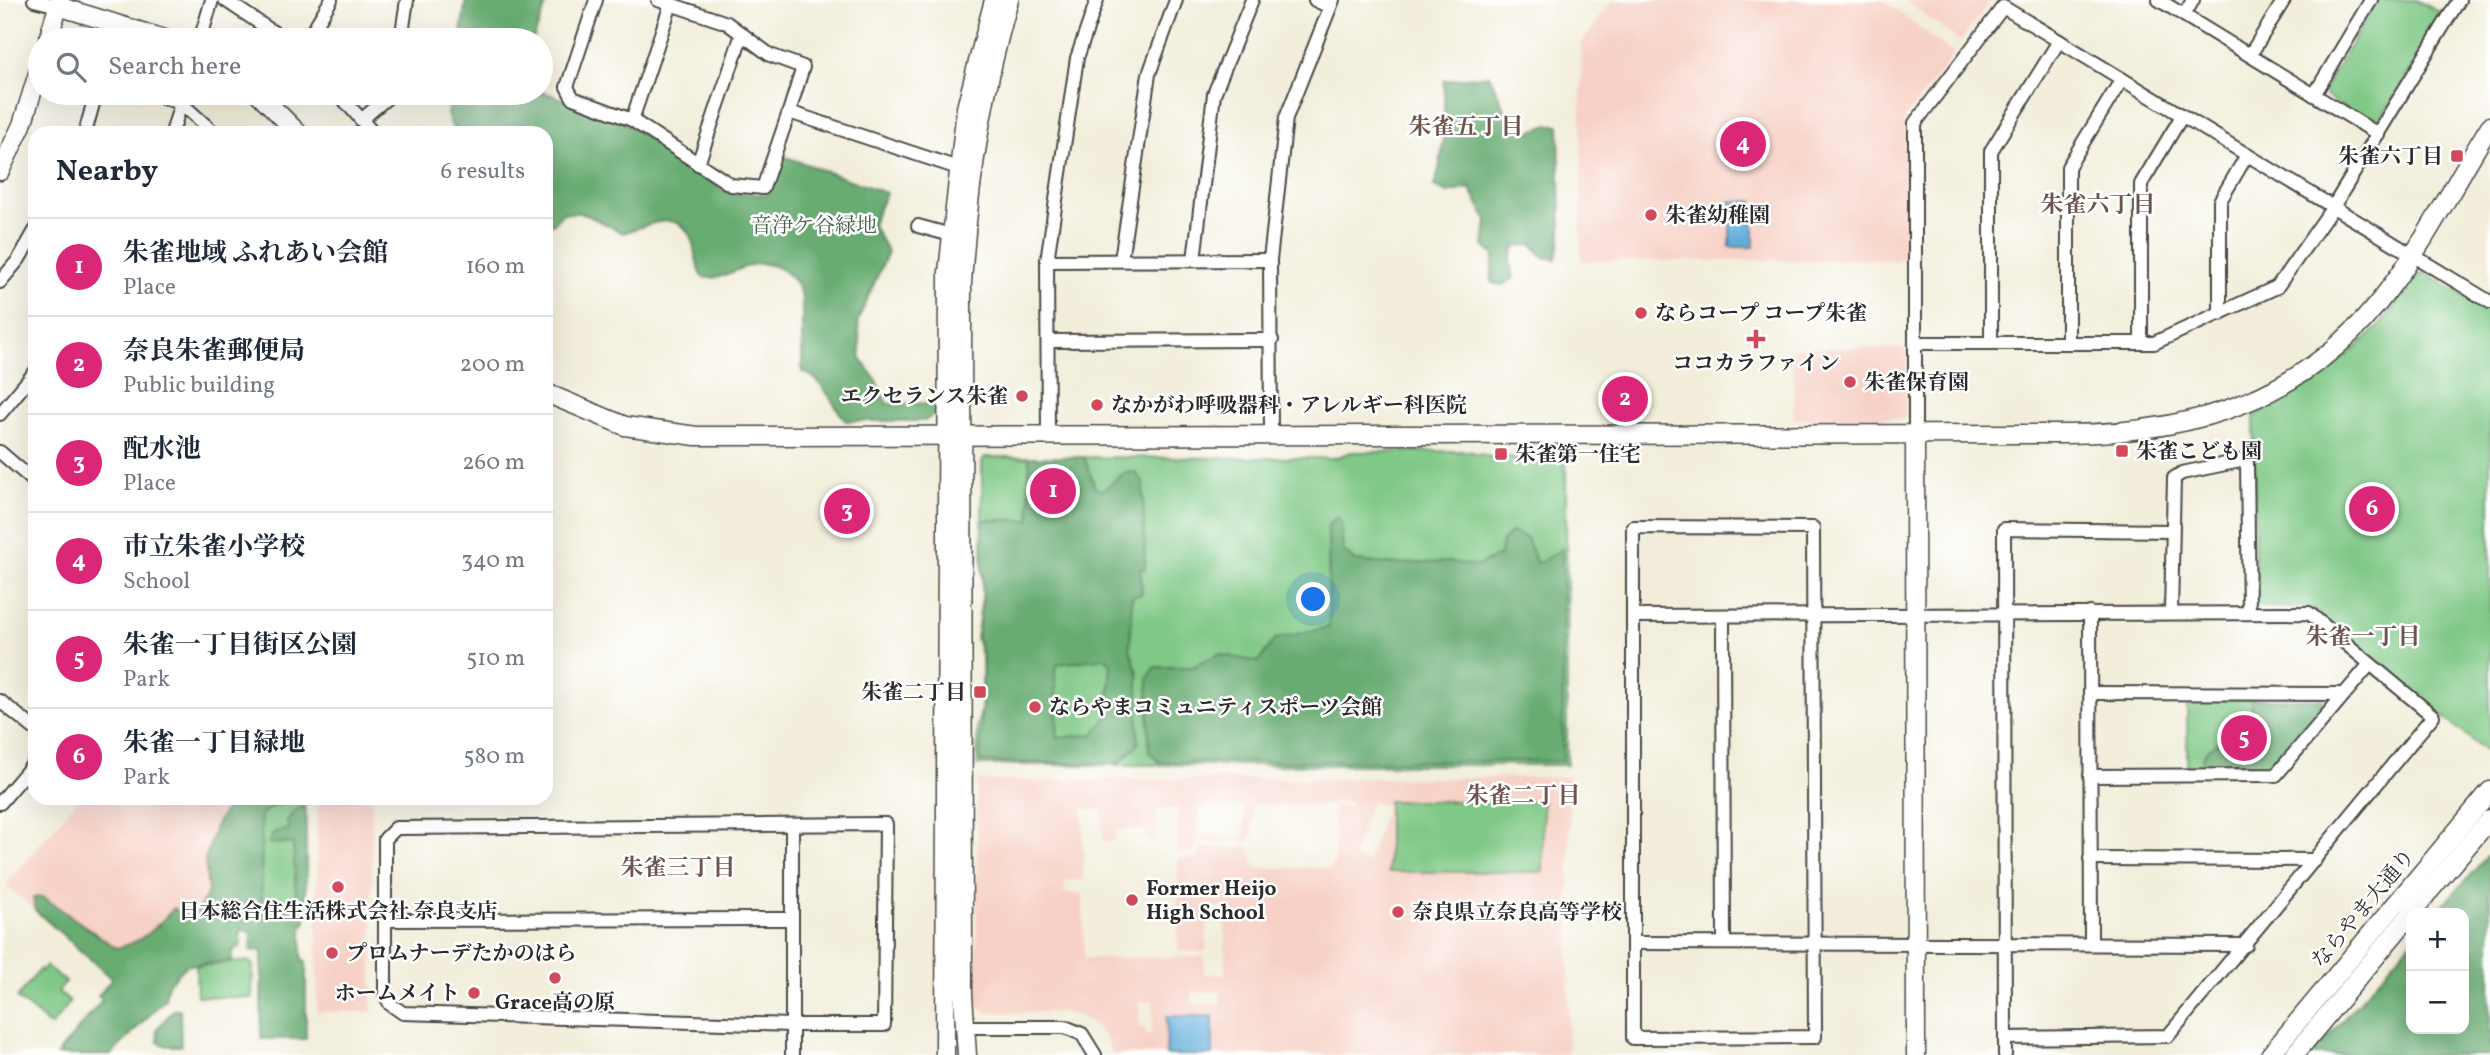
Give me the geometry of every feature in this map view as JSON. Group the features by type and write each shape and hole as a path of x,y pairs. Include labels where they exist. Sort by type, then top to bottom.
{"street":[{"path":"34,0 59,3 133,28"},
{"path":"204,28 212,0"},
{"path":"225,0 267,28"},
{"path":"314,28 331,0"},
{"path":"403,28 407,0"},
{"path":"596,0 567,87 573,98 632,120 731,185 763,188 803,67 770,55 727,23 664,2 632,120"},
{"path":"967,1055 963,995 951,234 966,108 994,0"},
{"path":"945,1055 955,437 962,283 967,206 979,122 1009,0"},
{"path":"1048,436 1047,261 1077,58 1097,0"},
{"path":"1121,260 1149,74 1176,0"},
{"path":"1194,260 1214,94 1252,0"},
{"path":"1271,435 1270,260 1286,118 1331,4 1315,0"},
{"path":"2159,0 2378,134"},
{"path":"2184,15 2193,0"},
{"path":"2250,55 2284,0"},
{"path":"2314,94 2371,0"},
{"path":"1916,343 2154,343 2277,287 2333,207 2459,0"},
{"path":"52,28 59,3"},
{"path":"1916,1055 1914,123 2003,7 2490,302"},
{"path":"698,164 742,34"},
{"path":"1991,342 1991,151 2059,41"},
{"path":"2068,343 2068,167 2122,79"},
{"path":"0,172 22,125 28,105"},
{"path":"87,126 93,105"},
{"path":"174,126 181,105"},
{"path":"189,105 208,126"},
{"path":"270,105 291,126"},
{"path":"349,105 367,126"},
{"path":"362,120 379,105"},
{"path":"789,112 958,168"},
{"path":"2141,342 2141,184 2182,116"},
{"path":"553,396 601,418 658,433 696,436 2130,433 2208,417 2269,392 2318,360 2368,315 2412,256 2490,126"},
{"path":"2220,313 2220,201 2248,155"},
{"path":"918,226 951,234"},
{"path":"0,282 28,243"},
{"path":"1047,261 1270,260"},
{"path":"1048,341 1272,340"},
{"path":"0,414 28,380"},
{"path":"0,452 28,476"},
{"path":"2171,613 2174,478 2215,466 2247,463 2249,612"},
{"path":"1633,527 1813,528 1814,615 1815,1037 1633,1038 1633,527"},
{"path":"2005,1055 2004,529 2172,531"},
{"path":"2090,613 2091,944"},
{"path":"1633,616 2309,613 2433,716 2168,1036 2005,1038"},
{"path":"1723,616 1724,942"},
{"path":"2090,776 2276,775 2370,664"},
{"path":"2090,693 2343,694"},
{"path":"0,701 28,723"},
{"path":"0,803 28,770"},
{"name":"ならやま大通り","path":"2270,1055 2490,791"},
{"name":"ならやま大通り","path":"2415,908 2490,819"},
{"path":"886,824 884,1025 791,1025 403,1013 390,1004 385,994 385,920 385,839 396,828 792,827 886,824"},
{"path":"792,827 792,1055"},
{"path":"2090,859 2315,860"},
{"path":"385,920 792,919"},
{"name":"ならやま大通り","path":"2294,1055 2406,919"},
{"path":"1633,943 2246,945"},
{"path":"967,1027 1073,1029 1089,1041 1095,1055"}],"shaded area":[{"path":"1613,0 1883,0 1954,54 1905,118 1906,260 1581,261 1581,44"},
{"path":"1905,0 1991,0 1960,42"},
{"name":"朱雀保育園","path":"1793,348 1907,348 1907,415 1904,419 1794,419"},
{"name":"奈良県立奈良高等学校","path":"1567,777 1570,779 1568,1055 1213,1055 1213,1016 1167,1016 1166,1055 1111,1055 1107,1040 1096,1026 1080,1016 1063,1012 988,1013 977,1005 977,781","holes":["1371,801 1386,806 1368,862 1353,857","1291,802 1296,805 1350,802 1350,807 1334,807 1335,863 1331,863 1331,868 1256,868 1249,847 1200,848 1200,859 1178,859 1178,952 1204,952 1207,949 1207,907 1225,907 1225,974 1204,974 1204,957 1084,958 1083,893 1064,893 1065,881 1083,880 1083,809 1102,809 1102,841 1115,841 1116,830 1145,830 1146,841 1158,841 1157,809 1177,808 1178,852 1195,852 1195,842 1249,842 1249,837 1253,837 1253,805 1291,805","1200,807 1244,807 1244,839 1218,839 1218,833 1200,833","1192,992 1220,992 1221,1003 1191,1003","1140,1001 1153,1001 1152,1034 1145,1034 1145,1028 1139,1027"]},
{"path":"73,805 258,805 251,931 240,931 241,946 232,952 232,961 187,965 168,984 165,999 150,1014 6,885"},
{"path":"317,805 372,805 372,1012 317,1012"}],"green space":[{"path":"466,0 548,0 538,28 462,28"},
{"path":"2378,0 2416,0 2444,15 2379,122 2371,124 2326,96 2324,88"},
{"path":"1489,75 1511,123 1529,132 1549,125 1559,125 1561,238 1556,259 1543,257 1532,244 1515,247 1510,262 1514,278 1501,286 1491,282 1494,255 1484,246 1487,220 1470,188 1447,193 1434,186 1442,148 1444,81"},
{"name":"音浄ケ谷緑地","path":"553,96 627,124 727,192 766,195 781,155 886,193 872,224 888,252 858,320 861,359 876,380 887,404 935,403 935,413 925,421 846,421 821,385 802,372 802,298 795,283 784,271 760,264 716,278 702,277 688,232 673,222 653,223 623,233 583,213 563,213 553,224 553,126 452,126 447,115 449,105 553,105"},
{"path":"2424,272 2490,312 2490,755 2311,608 2260,607 2255,602 2254,416 2334,366 2376,329 2405,290"},
{"path":"1566,450 1567,765 977,765 977,727 982,705 982,659 976,638 982,597 982,462 985,457 1334,458 1351,452 1468,451 1491,457 1536,457"},
{"path":"1029,457 1084,457 1095,487 1102,491 1124,473 1135,472 1143,482 1145,569 1140,569 1142,594 1132,596 1130,649 1138,673 1138,744 1118,764 980,762 983,659 977,638 983,597 982,520 1030,520","holes":["1105,658 1111,664 1108,716 1094,734 1058,738 1055,672 1058,664"]},
{"path":"1337,517 1341,522 1343,551 1356,561 1389,564 1450,562 1477,566 1500,555 1502,541 1512,532 1527,538 1537,564 1562,549 1563,761 1159,762 1149,752 1148,678 1155,667 1192,667 1219,654 1258,662 1275,639 1329,627 1328,525"},
{"path":"2187,699 2322,699 2275,768 2187,770"},
{"path":"2252,699 2322,699 2326,708 2275,768 2206,770 2202,758 2208,749 2217,743 2249,734"},
{"path":"1388,801 1543,801 1543,872 1388,872"},
{"path":"228,805 278,805 270,807 261,815 262,909 293,909 293,896 296,895 293,844 268,843 275,832 289,829 287,822 293,812 302,807 306,812 306,922 302,926 302,961 306,962 306,1039 261,1039 262,951 251,951 251,931 240,930 241,946 232,952 232,961 187,965 168,984 165,999 111,1055 57,1055 102,1000 98,996 112,979 35,910 33,898 43,897 116,948 141,938 174,908 193,921 208,892 205,860 215,827"},
{"path":"258,805 304,805 306,922 302,926 302,961 306,962 306,1039 261,1039 262,951 251,951"},
{"path":"2490,853 2490,1055 2312,1055 2406,948 2406,1034 2469,1034 2469,908 2440,908"},
{"path":"248,961 253,965 252,998 197,996 196,966"},
{"path":"46,966 66,982 58,992 70,1002 51,1026 17,998 40,969 42,971"},
{"path":"174,1009 180,1009 181,1046 167,1046 158,1042 157,1029"}],"water":[{"path":"1730,201 1754,201 1754,247 1730,247"},
{"path":"1167,1016 1213,1016 1213,1055 1166,1055"}],"place":[{"name":"市立朱雀小学校","path":"1743,144"},
{"name":"朱雀六丁目","path":"2457,156"},
{"name":"朱雀幼稚園","path":"1651,215"},
{"name":"ならコープ コープ朱雀","path":"1641,313"},
{"name":"ココカラファイン","path":"1756,339"},
{"name":"朱雀保育園","path":"1850,382"},
{"name":"エクセランス朱雀","path":"1022,396"},
{"name":"奈良朱雀郵便局","path":"1625,399"},
{"name":"なかがわ呼吸器科・アレルギー科医院","path":"1097,405"},
{"name":"朱雀こども園","path":"2122,451"},
{"name":"朱雀第一住宅","path":"1501,454"},
{"name":"朱雀地域 ふれあい会館","path":"1053,491"},
{"name":"朱雀一丁目緑地","path":"2372,509"},
{"name":"配水池","path":"847,511"},
{"name":"朱雀二丁目","path":"980,692"},
{"name":"ならやまコミュニティスポーツ会館","path":"1035,707"},
{"name":"朱雀一丁目街区公園","path":"2244,738"},
{"name":"日本総合住生活株式会社 奈良支店","path":"338,887"},
{"name":"Former Heijo High School","path":"1132,900"},
{"name":"奈良県立奈良高等学校","path":"1398,912"},
{"name":"プロムナーデたかのはら","path":"332,953"},
{"name":"Grace高の原","path":"555,978"},
{"name":"ホームメイト","path":"474,993"}],"district":[{"name":"朱雀五丁目","path":"1466,126"},
{"name":"朱雀六丁目","path":"2098,204"},
{"name":"朱雀一丁目","path":"2363,636"},
{"name":"朱雀二丁目","path":"1523,795"},
{"name":"朱雀三丁目","path":"678,867"}]}
